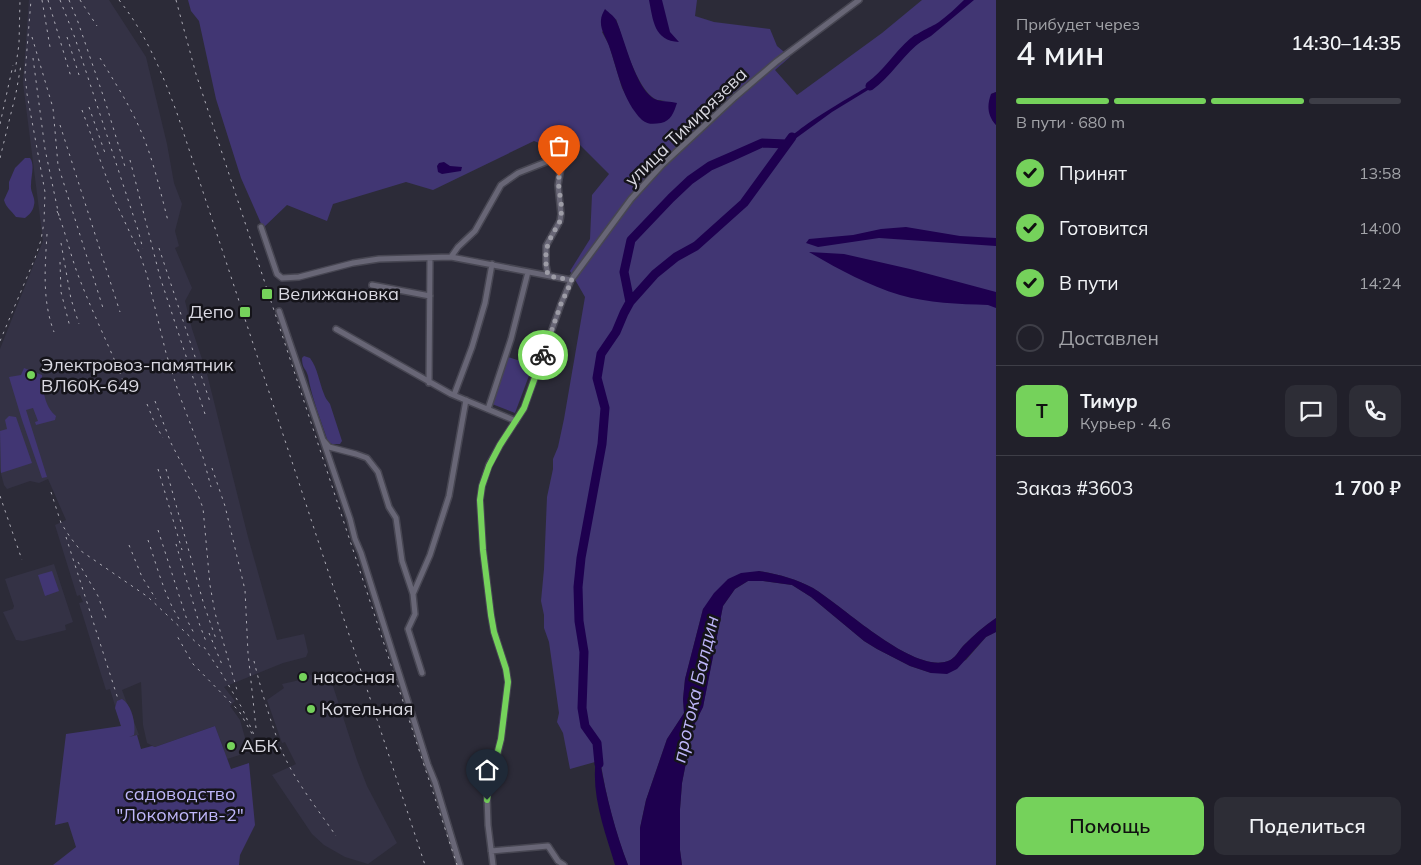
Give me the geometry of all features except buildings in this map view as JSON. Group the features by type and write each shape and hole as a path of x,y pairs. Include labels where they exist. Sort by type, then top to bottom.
{"street":[{"name":"улица Тимирязева","path":"493,865 487,796 501,739 508,682 506,669 494,632 483,550 480,500 482,486 489,466 524,408 561,304 572,280 631,199 645,182 693,135 776,62 859,0"},
{"path":"451,257 458,247 475,231 501,185 518,173 556,158 562,162 558,185 561,214 560,221 546,246 548,276"},
{"path":"261,227 277,274 282,278 299,277 353,263 451,257 572,280"},
{"path":"429,383 430,258"},
{"path":"454,396 472,347 485,303 492,264"},
{"path":"488,409 511,339 528,272"},
{"path":"372,285 430,296"},
{"path":"279,311 380,610 460,865"},
{"path":"336,328 454,396 516,421"},
{"path":"413,594 430,555 449,496 466,400"},
{"path":"322,440 329,447 367,458 378,472 388,507 396,518 402,562 413,594 415,614 408,629 422,673"},
{"path":"491,851 548,846 558,861 564,865"}],"shaded area":[{"path":"29,0 109,0 146,57 167,144 174,183 182,204 175,231 179,246 175,248 192,288 185,301 207,374 248,537 277,640 304,634 308,652 306,657 283,663 224,687 235,701 230,706 240,720 249,752 227,759 215,726 155,747 147,743 143,725 141,682 122,690 139,735 125,739 110,689 106,690 105,687 79,603 83,602 80,595 77,596 55,525 66,520 48,479 39,483 30,481 7,489 0,470 0,349 43,241 23,83"},
{"path":"54,564 73,622 65,625 66,630 23,641 16,640 3,612 13,609 14,606 5,579"},
{"path":"307,673 326,682 331,680 367,786 397,843 368,864 345,857 324,845 312,834 272,775 296,764 285,742 282,743 267,700 284,688 282,684 300,680 299,675"}],"green space":[{"path":"188,0 697,0 695,16 714,22 770,29 777,46 790,57 775,70 797,95 882,33 922,0 996,0 996,92 991,94 992,120 996,125 996,618 983,627 953,658 948,661 933,662 916,658 898,648 813,588 787,577 759,571 703,609 685,679 684,713 667,739 646,800 640,828 640,865 628,865 610,809 599,751 595,762 570,769 563,733 557,722 559,713 541,601 547,497 553,469 553,459 558,447 564,419 585,297 570,271 590,239 592,195 609,174 576,141 557,150 534,141 433,190 406,182 333,204 327,221 287,205 263,228 241,178 216,99 199,21 191,11","holes":["616,19 631,62 642,85 655,99 666,100 632,106 622,88 609,45 602,32"]},
{"path":"25,158 30,158 32,164 31,188 34,202 32,211 25,218 16,217 4,200 15,168"},
{"path":"304,356 310,358 315,367 324,395 333,413 342,441 340,444 328,442 303,364 302,358"},
{"path":"508,357 533,365 515,413 492,404"},
{"path":"24,368 42,375 47,403 56,416 55,420 36,425 35,422 38,421 33,408 26,410 47,477 42,478 9,377 21,375"},
{"path":"9,416 16,417 32,463 1,473 0,431 7,429 5,420"},
{"path":"52,571 59,591 45,596 38,575"},
{"path":"748,581 792,585 811,597 864,641 910,666 931,673 966,660 986,637 996,632 996,865 682,865 680,809 682,783 693,727 703,707 723,606 735,589"},
{"name":"садоводство \"Локомотив-2\"","path":"122,699 131,710 134,720 134,735 129,737 137,735 141,749 155,747 215,726 231,769 249,763 255,825 240,855 239,865 53,865 76,847 68,822 55,825 66,734 121,726 115,708 117,701"}],"water":[{"path":"649,0 662,0 670,32 679,42 671,41 660,34 654,22"},
{"path":"964,0 974,0 931,36 919,43 908,45 914,37 939,22"},
{"path":"605,9 616,20 637,77 643,87 657,100 677,103 672,116 664,122 653,124 644,122 630,104 621,85 601,27 601,17"},
{"path":"879,80 868,90 832,112 785,145 798,131 812,121"},
{"path":"996,92 996,125 989,114 988,106 991,94"},
{"path":"444,162 450,166 462,167 461,171 442,174 438,172 437,166 439,163"},
{"path":"906,227 960,236 996,238 996,246 879,238 818,247 806,243 809,239"},
{"path":"809,252 844,254 996,292 996,308 988,305 955,304 900,295 853,276"},
{"name":"протока Балдин","path":"759,571 787,577 813,588 879,636 916,658 933,662 948,661 983,627 996,618 996,632 986,637 957,669 947,674 931,673 910,666 864,641 811,597 792,585 748,581 735,589 723,606 703,707 693,727 682,783 680,850 682,865 640,865 640,828 646,800 667,739 684,713 685,679 703,609 714,593 728,579 741,573"},
{"path":"598,749 610,808 628,865 615,865 602,822 595,778"}],"waterway":[{"path":"870,86 917,39"},
{"path":"599,764 597,743 585,726 582,708 584,652 579,621 578,587 581,558 602,444 605,408 597,378 601,354 616,332 630,302 655,274 676,257 696,246 744,203 792,137"},
{"path":"630,302 624,272 631,240 671,198 690,180 710,166 762,143 786,144"}],"railway":[{"path":"15,72 19,44 20,0"},
{"path":"0,341 35,258 44,222 45,192 25,74 31,0"},
{"path":"42,0 50,47"},
{"path":"48,0 71,77"},
{"path":"60,0 75,38 143,249"},
{"path":"69,0 106,104 126,170"},
{"path":"80,0 97,26"},
{"path":"119,0 146,41 178,116 425,865"},
{"path":"176,0 196,74 457,865"},
{"path":"32,37 53,108 58,165 103,308"},
{"path":"67,37 79,75"},
{"path":"33,58 45,149 59,216"},
{"path":"100,58 136,120 145,140 168,221"},
{"path":"0,124 13,65"},
{"path":"0,158 21,65"},
{"path":"89,107 105,153"},
{"path":"82,110 115,201 139,252 147,275 166,353 203,457 211,487"},
{"path":"60,125 120,312"},
{"path":"130,160 160,277 205,414"},
{"path":"57,211 80,280 128,394"},
{"path":"47,234 46,296 54,332"},
{"path":"61,243 71,299 79,324"},
{"path":"159,248 210,402"},
{"path":"60,262 61,292 70,327"},
{"path":"155,401 171,443 203,508 210,585 215,613 237,690"},
{"path":"147,404 163,438"},
{"path":"212,468 225,506 245,590 248,653 256,728"},
{"path":"158,469 182,550"},
{"path":"166,469 204,605 216,639"},
{"path":"51,492 61,523 81,551 148,597 202,648 204,647 242,708 259,746 239,711 193,664 176,634"},
{"path":"0,496 22,560"},
{"path":"158,530 187,620 195,635"},
{"path":"66,537 118,699"},
{"path":"148,540 165,590 179,619"},
{"path":"176,544 207,644"},
{"path":"129,545 142,577 156,599"},
{"path":"78,562 98,596 107,621"},
{"path":"209,633 223,667"},
{"path":"254,661 269,716 286,760 299,783 336,836"}],"way so far":[{"path":"543,355 561,304 572,280 548,276 546,265 546,246 560,221 559,176"}],"place":[{"name":"Велижановка","path":"267,294"},
{"name":"Депо","path":"245,312"},
{"name":"Электровоз-памятник ВЛ60К-649","path":"31,375"},
{"name":"насосная","path":"303,677"},
{"name":"Котельная","path":"311,709"},
{"name":"АБК","path":"231,746"}],"route":[{"path":"487,800 501,739 508,682 491,615 483,550 480,500 482,486 489,466 524,408 543,355"}]}
